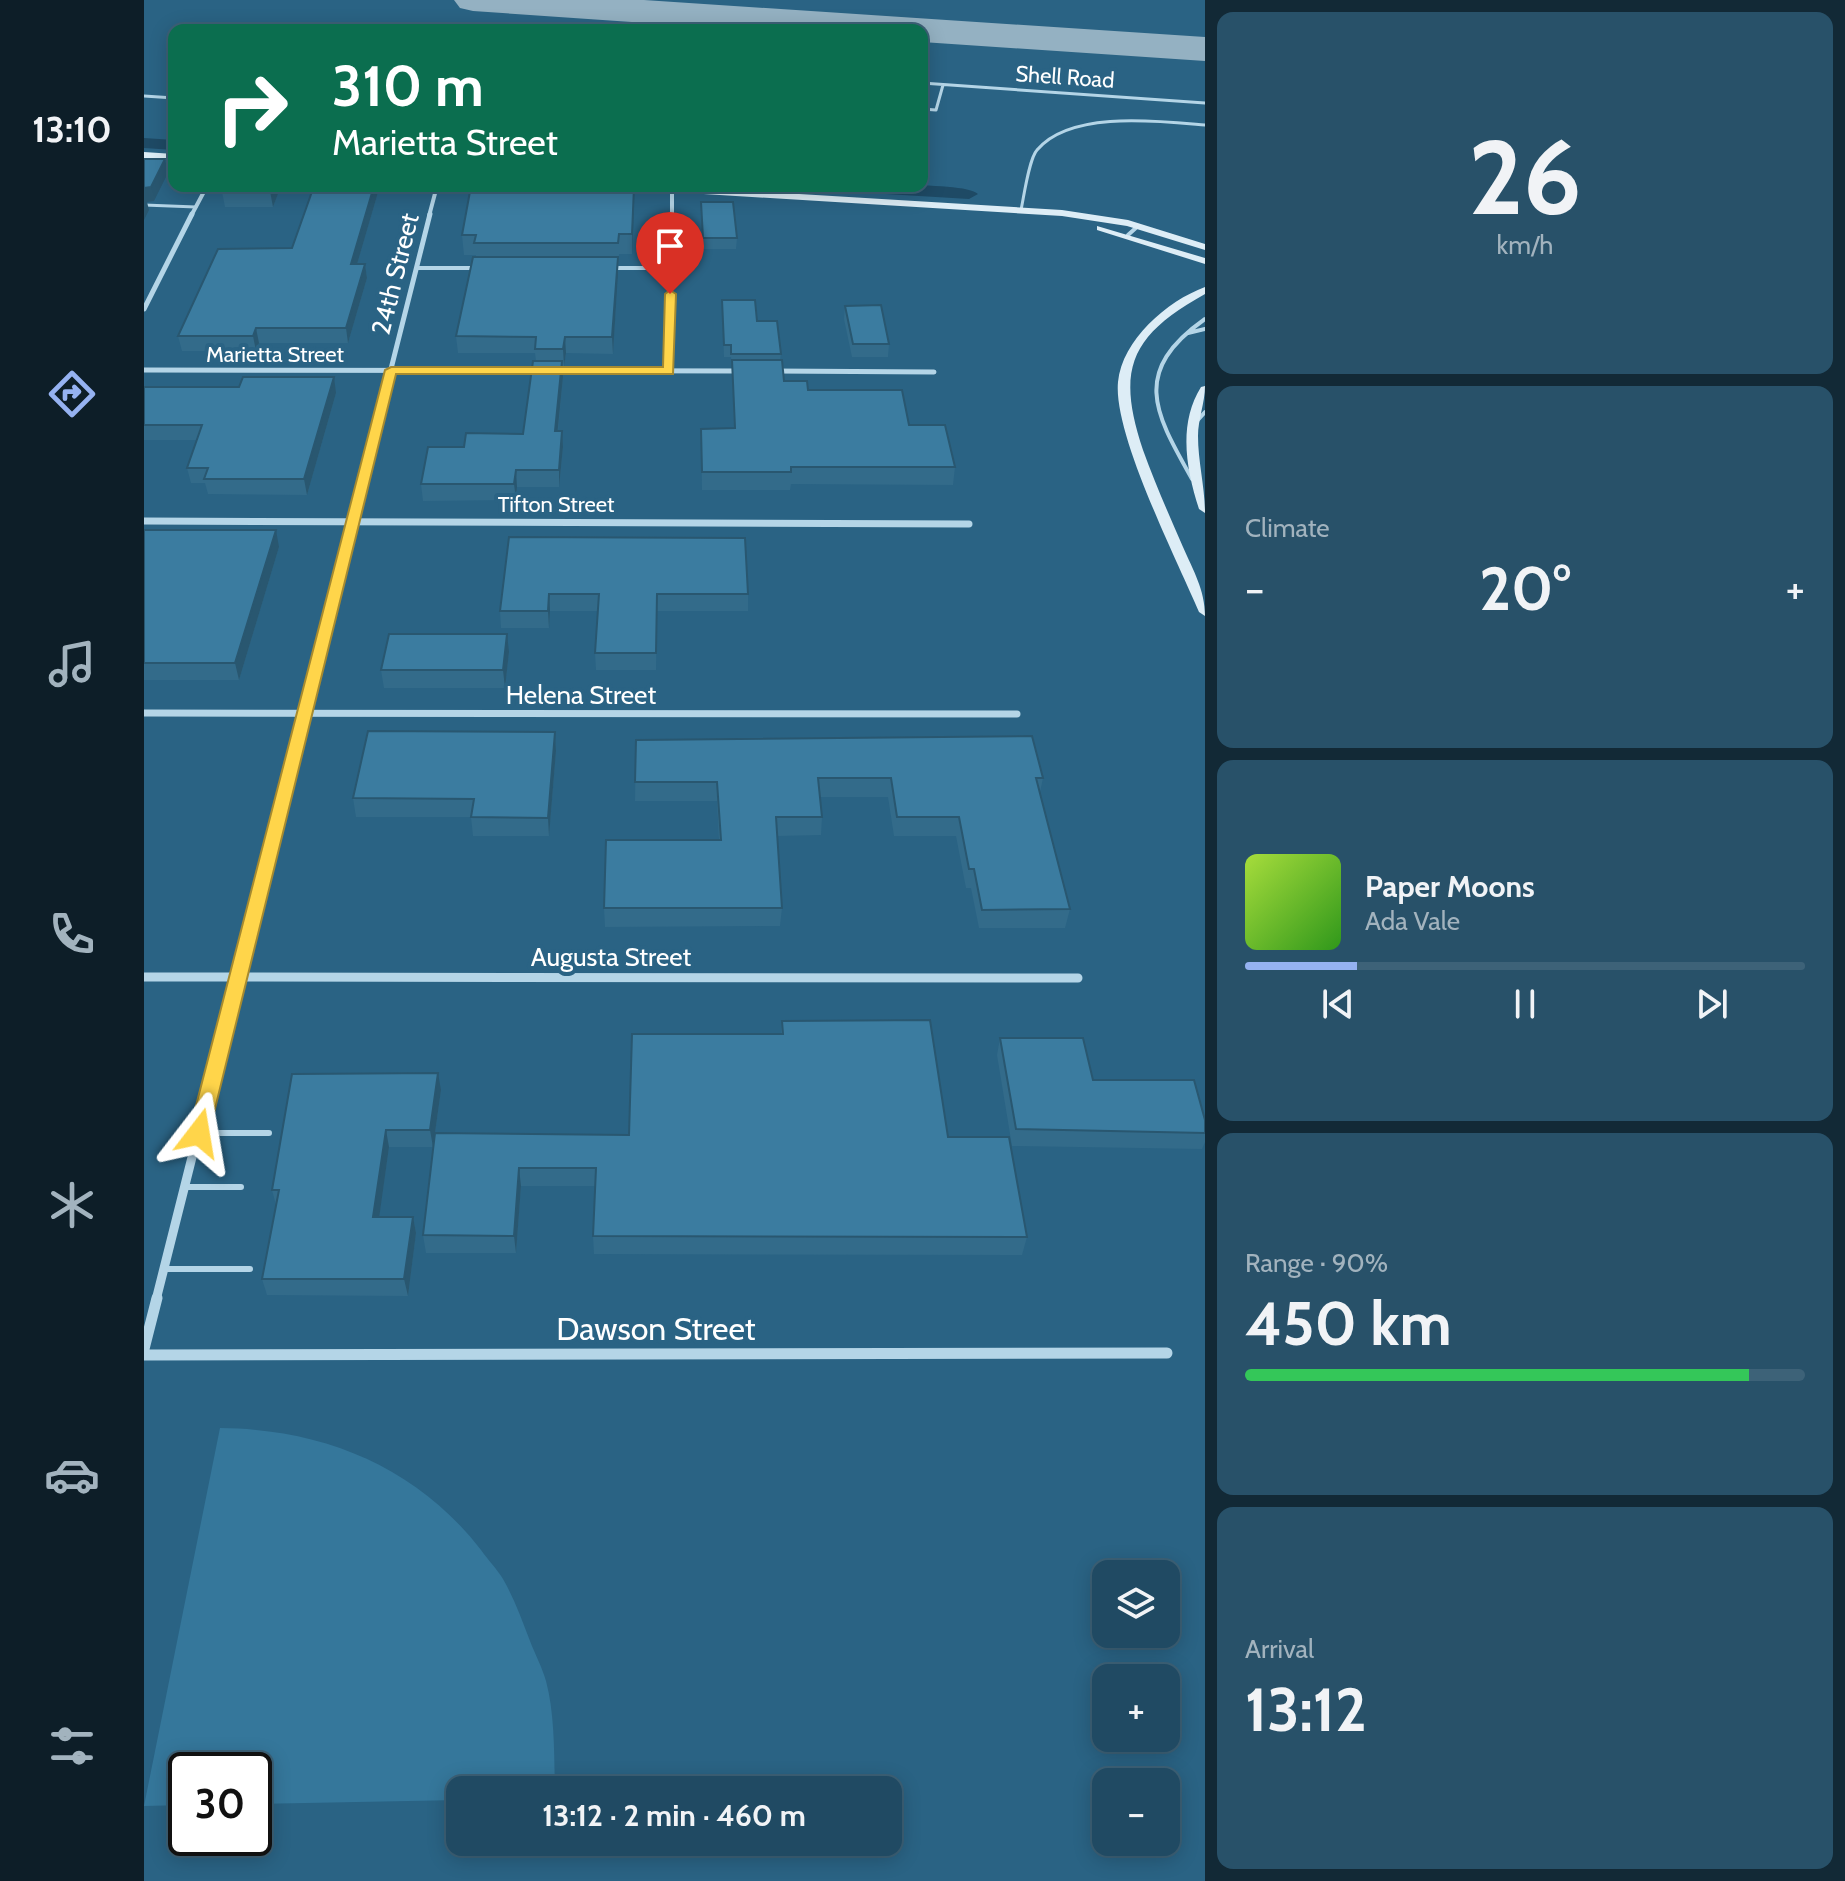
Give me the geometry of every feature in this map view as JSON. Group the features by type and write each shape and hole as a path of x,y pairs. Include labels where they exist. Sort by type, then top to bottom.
{"street":[{"path":"144,155 168,157"},
{"path":"144,309 204,192"},
{"name":"24th Street","path":"144,1352 436,192"},
{"path":"669,371 672,192"},
{"path":"722,192 1096,216 1205,247"},
{"path":"1021,210 1128,235 1205,261"},
{"path":"1205,290 1169,312 1145,336 1126,370 1122,394 1132,433 1205,612"},
{"name":"Marietta Street","path":"144,370 747,371"},
{"path":"763,371 934,372"},
{"path":"1205,389 1196,405 1192,456 1205,509"},
{"name":"Tifton Street","path":"144,521 969,524"},
{"name":"Helena Street","path":"144,713 1017,714"},
{"name":"Augusta Street","path":"144,977 1078,978"},
{"name":"Dawson Street","path":"144,1352 1167,1353"}],"lane":[{"name":"Shell Road","path":"928,84 1205,103"},
{"path":"928,109 936,110 943,85"},
{"path":"144,96 168,98"},
{"path":"1021,210 1035,151 1059,133 1092,125 1133,121 1205,125"},
{"path":"144,205 196,207"},
{"path":"1128,235 1138,226"},
{"path":"417,268 480,268"},
{"path":"607,268 671,268"},
{"path":"1200,493 1156,405 1159,379 1166,360 1184,334 1205,319"},
{"path":"1184,334 1205,329"},
{"path":"1194,425 1205,412"},
{"path":"199,1133 269,1133"},
{"path":"185,1187 241,1187"},
{"path":"164,1269 250,1269"}],"shaded area":[{"path":"220,1428 258,1430 331,1445 366,1458 398,1475 456,1521 503,1579 546,1681 553,1721 555,1776 446,1776 446,1800 272,1804 272,1752 168,1752 168,1805 144,1806"}],"building":[{"path":"144,159 165,159 151,187 144,188"},
{"path":"312,192 372,192 351,264 365,264 346,328 256,328 253,336 178,336 218,249 292,248"},
{"path":"470,192 634,192 632,234 619,234 618,243 474,243 476,235 462,235"},
{"path":"701,202 733,202 737,238 703,238"},
{"path":"473,257 618,257 612,337 565,337 563,349 535,349 536,337 456,336"},
{"path":"722,300 755,300 757,321 777,321 781,354 731,354 731,345 724,345"},
{"path":"881,305 889,344 853,344 845,306"},
{"path":"732,360 782,360 784,381 807,381 808,390 902,390 909,425 945,425 955,467 791,467 791,472 702,472 701,429 735,428"},
{"path":"533,361 562,361 555,431 562,431 559,470 516,470 514,484 421,484 428,447 464,447 466,433 523,434"},
{"path":"243,377 334,377 304,479 204,479 208,468 187,468 202,425 144,425 144,387 239,387"},
{"path":"144,530 276,530 235,663 144,663"},
{"path":"509,537 745,538 748,594 657,594 656,653 595,653 599,594 549,594 548,611 500,611"},
{"path":"389,634 507,634 503,670 381,670"},
{"path":"368,731 555,732 548,818 471,817 474,799 353,798"},
{"path":"1032,736 1043,778 1036,778 1070,909 982,910 974,869 969,869 959,817 897,817 891,778 818,778 822,817 776,817 782,908 604,908 606,840 721,840 717,782 635,782 636,740"},
{"path":"930,1020 948,1137 1009,1137 1027,1237 593,1236 596,1168 519,1168 514,1236 423,1235 435,1133 629,1135 632,1034 783,1034 782,1021"},
{"path":"1000,1038 1083,1038 1093,1080 1194,1080 1205,1120 1205,1133 1016,1129"},
{"path":"438,1073 430,1130 386,1130 373,1217 413,1217 404,1279 262,1279 279,1190 272,1190 292,1074"}],"waterway":[{"path":"144,143 168,145"},
{"path":"928,192 969,194"}],"taxiway":[{"path":"473,0 832,24"},
{"path":"928,30 1205,49"}],"route":[{"path":"199,1133 391,370 669,371 670,294"}]}
